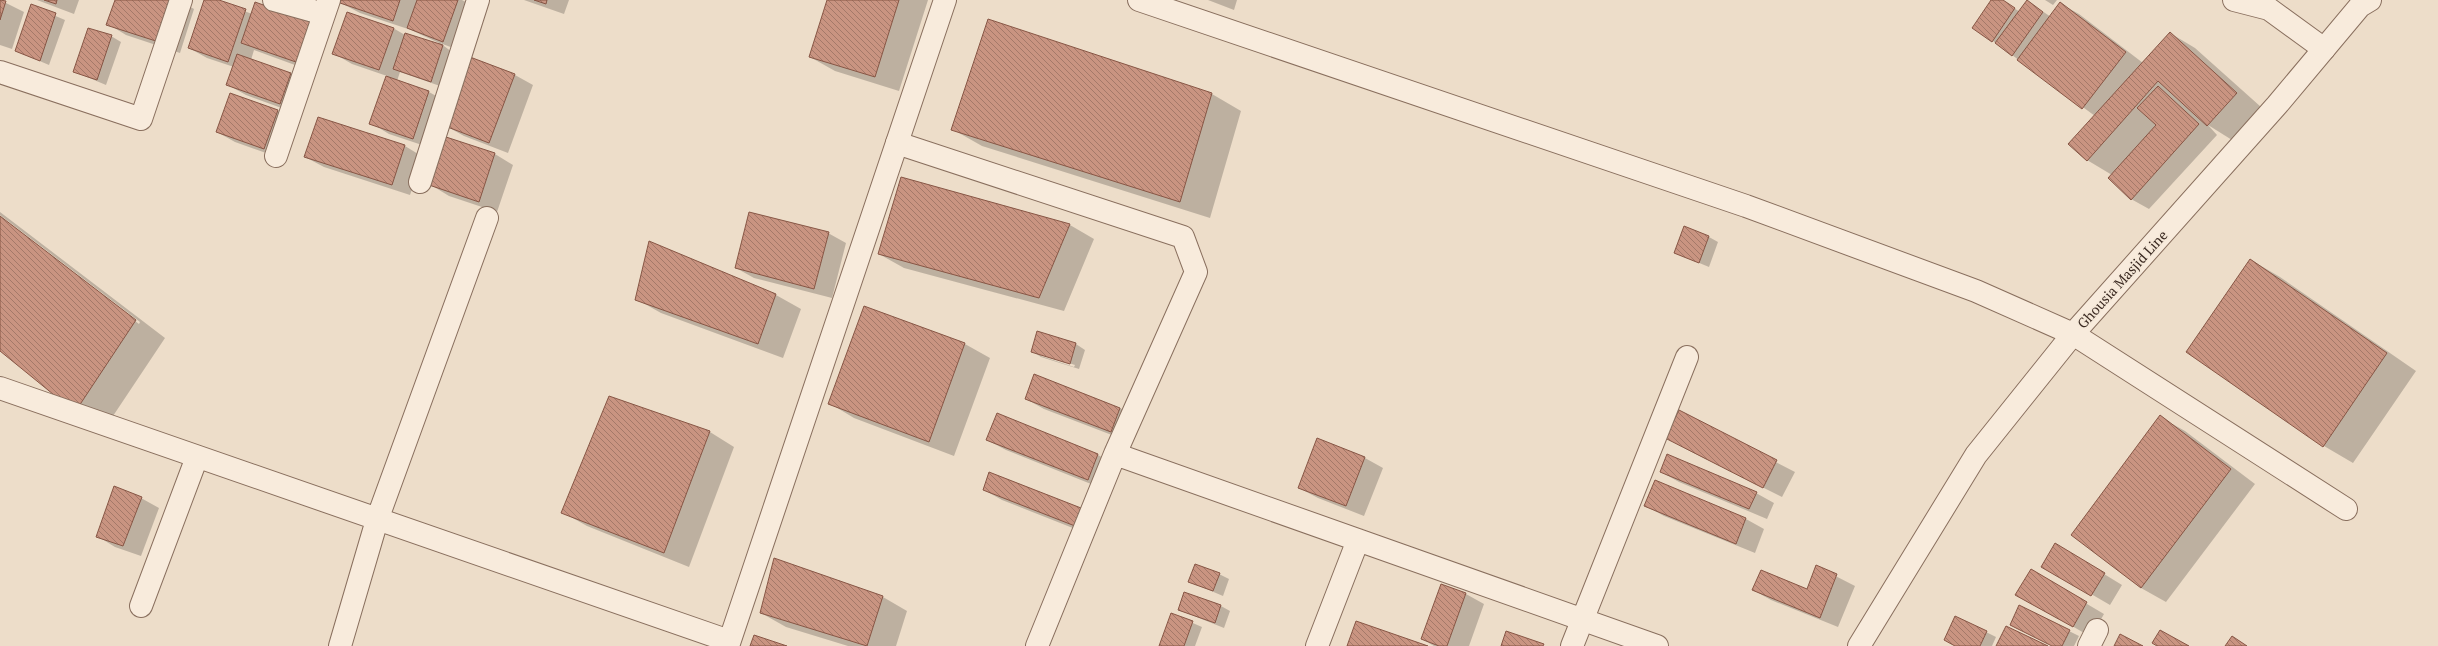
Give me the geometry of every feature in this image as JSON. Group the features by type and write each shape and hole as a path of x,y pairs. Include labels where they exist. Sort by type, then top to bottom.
{"street":[{"path":"0,72 141,119 181,0"},
{"path":"274,0 326,7 276,156"},
{"path":"420,182 478,0"},
{"path":"0,388 728,644 945,0"},
{"path":"1139,0 1746,206 1976,291 2072,334 1976,455 1859,646"},
{"path":"2234,0 2266,4 2324,49"},
{"name":"Ghousia Masjid Line","path":"2346,509 2072,334 2272,111 2364,2"},
{"path":"897,142 1183,237 1196,272 1115,454 1037,646"},
{"path":"340,646 377,520 487,218"},
{"path":"1572,646 1687,357"},
{"path":"1115,454 1657,646"},
{"path":"141,606 196,457"},
{"path":"1317,646 1358,540"}],"building":[{"path":"0,0 6,1 0,20"},
{"path":"44,0 57,0 56,4"},
{"path":"115,0 175,0 162,43 106,25"},
{"path":"204,0 219,0 246,9 228,62 188,48"},
{"path":"341,0 400,0 393,21 340,3"},
{"path":"417,0 458,0 443,42 407,28"},
{"path":"534,0 547,0 546,4"},
{"path":"827,0 899,0 875,77 809,57"},
{"path":"1991,0 2003,0 2015,8 1992,42 1972,28"},
{"path":"2027,0 2043,12 2012,56 1995,43"},
{"path":"255,2 311,22 296,62 241,43"},
{"path":"2060,2 2126,52 2082,109 2017,60"},
{"path":"31,4 56,13 40,61 15,51"},
{"path":"347,12 394,28 379,70 332,54"},
{"path":"988,19 1212,93 1180,202 951,130"},
{"path":"88,28 112,35 97,80 73,72"},
{"path":"2170,32 2237,93 2207,126 2158,81 2087,161 2068,144"},
{"path":"405,33 443,45 431,82 393,69"},
{"path":"237,54 291,73 280,104 226,85"},
{"path":"470,57 515,74 489,143 445,126"},
{"path":"386,76 429,91 413,139 369,124"},
{"path":"2158,86 2199,124 2131,200 2108,178 2156,125 2137,108"},
{"path":"230,93 278,110 264,149 216,132"},
{"path":"318,117 405,145 392,185 304,157"},
{"path":"446,137 495,153 479,202 429,185"},
{"path":"901,177 1070,224 1039,298 878,254"},
{"path":"749,212 829,232 814,289 735,268"},
{"path":"0,216 136,320 75,412 0,351"},
{"path":"1684,226 1709,236 1699,263 1674,253"},
{"path":"649,241 776,294 758,344 635,300"},
{"path":"2250,259 2387,353 2323,447 2186,352"},
{"path":"864,306 965,343 929,442 828,404"},
{"path":"1037,331 1076,343 1070,364 1031,352"},
{"path":"1034,374 1120,408 1111,432 1025,399"},
{"path":"609,396 710,431 664,553 561,513"},
{"path":"1679,410 1777,460 1763,488 1665,438"},
{"path":"997,413 1098,454 1088,480 986,440"},
{"path":"2160,415 2231,469 2141,588 2071,535"},
{"path":"1317,438 1365,457 1346,506 1298,488"},
{"path":"1667,454 1757,492 1749,509 1660,472"},
{"path":"989,472 1081,508 1075,526 983,490"},
{"path":"1655,480 1746,518 1736,544 1644,506"},
{"path":"114,486 142,497 123,546 96,537"},
{"path":"2055,543 2105,573 2091,596 2041,567"},
{"path":"774,558 883,596 867,646 760,613"},
{"path":"1195,564 1220,573 1213,591 1188,582"},
{"path":"1816,565 1837,574 1820,618 1752,590 1761,570 1807,589"},
{"path":"2031,569 2087,602 2073,627 2015,595"},
{"path":"1441,584 1466,593 1447,646 1439,646 1421,639"},
{"path":"1184,592 1221,605 1215,623 1178,610"},
{"path":"2019,605 2070,630 2062,646 2052,646 2010,625"},
{"path":"1171,613 1193,621 1184,646 1159,646"},
{"path":"1955,616 1987,631 1980,646 1955,646 1944,640"},
{"path":"1356,621 1428,646 1347,646"},
{"path":"2006,626 2048,646 1996,646"},
{"path":"2160,630 2189,646 2157,646 2152,643"},
{"path":"1506,631 1544,644 1543,646 1501,646"},
{"path":"2120,634 2143,646 2114,646"},
{"path":"754,635 787,646 750,646"},
{"path":"2232,636 2247,646 2225,646"}]}
